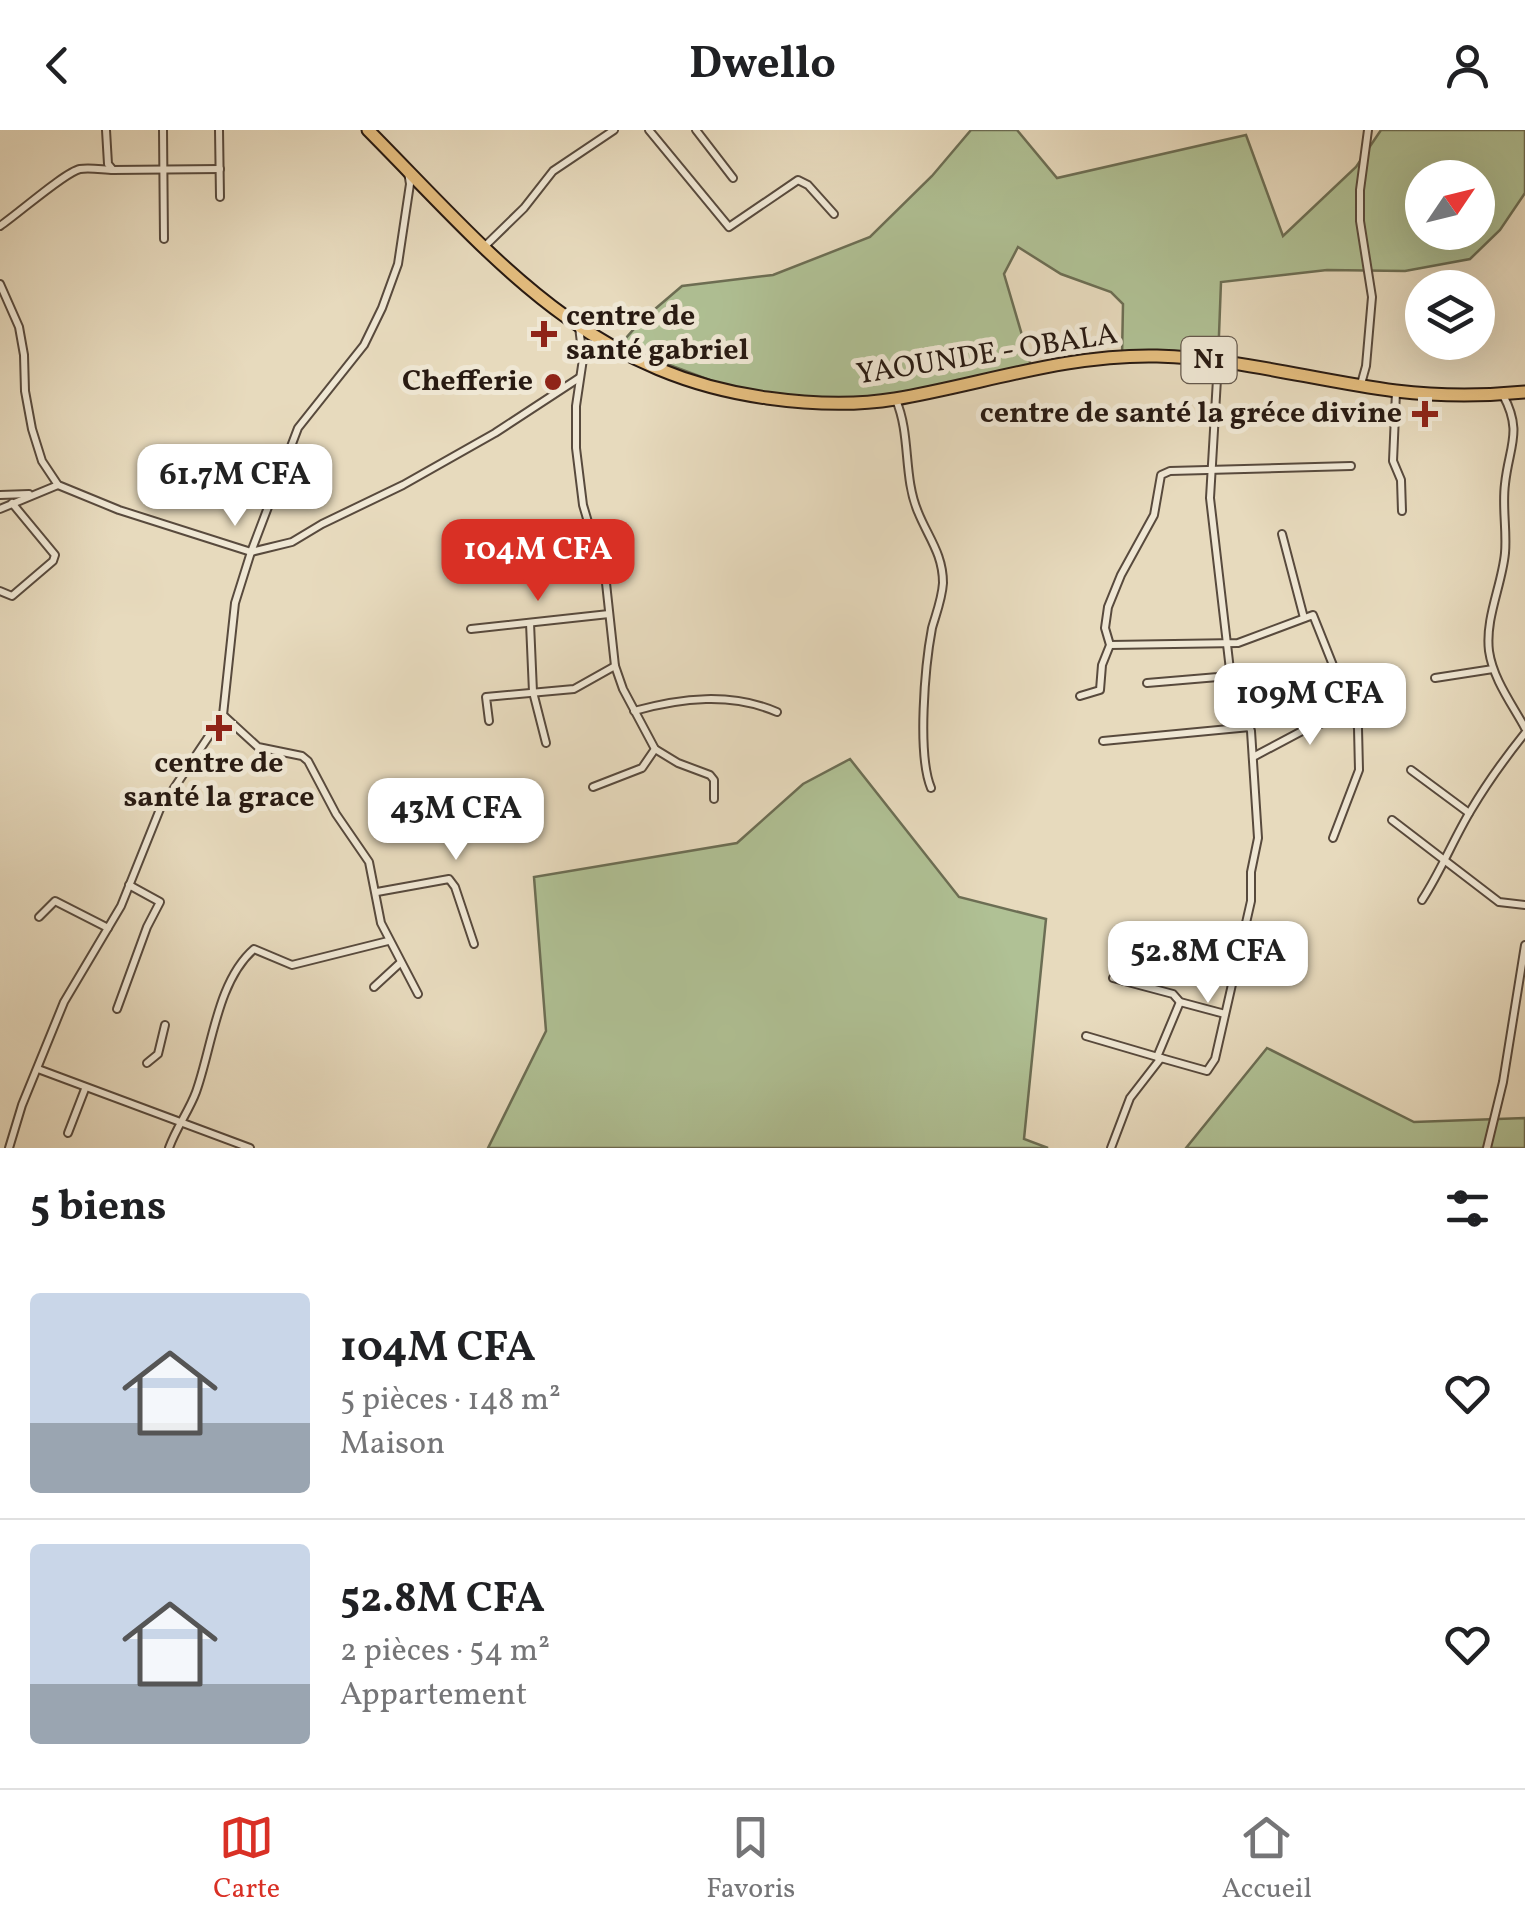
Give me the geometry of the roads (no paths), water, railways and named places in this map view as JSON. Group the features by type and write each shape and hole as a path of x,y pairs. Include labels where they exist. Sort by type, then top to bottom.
{"highway":[{"name":"YAOUNDE - OBALA","path":"368,130 483,248 550,307 578,327 666,373 726,393 802,403 851,404 1057,363 1161,356 1218,361 1396,391 1525,392"}],"street":[{"path":"106,130 108,164 114,170"},
{"path":"163,130 164,239"},
{"path":"219,130 220,198"},
{"path":"595,142 600,130"},
{"path":"483,248 524,208 553,171 614,130"},
{"path":"649,130 729,227 798,180 808,184 834,214"},
{"path":"696,130 734,178"},
{"path":"1362,384 1372,297 1360,220 1368,130"},
{"path":"0,226 80,169 220,169"},
{"path":"9,1148 64,1002 108,928 160,809 223,715 235,603 251,552 298,428 364,345 382,308 398,264 410,184 408,171"},
{"path":"0,284 19,327 24,391 32,429 42,462 58,485 118,510 251,552 292,542 403,484 495,433 580,378"},
{"path":"578,327 583,359 575,427 578,463 584,505 606,583 615,666 656,749 678,763 710,775 714,780 714,799"},
{"path":"1086,1036 1208,1071 1224,1030 1251,901 1250,872 1258,838 1250,726 1230,670 1210,498 1218,361"},
{"path":"1396,391 1393,461 1401,480 1402,511"},
{"path":"1422,900 1469,813 1525,730 1489,650 1490,622 1505,552 1504,483 1516,434 1502,394"},
{"path":"895,398 904,418 914,500 935,542 942,575 942,594 931,633 922,751 931,788"},
{"path":"1080,696 1100,690 1102,665 1110,645 1105,628 1108,607 1154,516 1161,475 1170,471 1351,466"},
{"path":"0,510 58,485"},
{"path":"0,495 33,494"},
{"path":"0,591 12,596 55,555 12,503"},
{"path":"1282,534 1304,618"},
{"path":"471,629 609,614"},
{"path":"1110,645 1238,643 1313,615 1358,728 1359,770 1333,838"},
{"path":"530,623 532,692 546,742"},
{"path":"489,721 486,697 574,689 615,666"},
{"path":"1435,678 1494,668"},
{"path":"1147,683 1218,677 1230,670"},
{"path":"634,711 702,699 744,700 777,712"},
{"path":"1253,757 1302,731 1354,711"},
{"path":"223,715 258,747 302,756 308,761 336,814 369,862 388,942 418,994"},
{"path":"1103,741 1250,726"},
{"path":"593,787 642,768 656,749"},
{"path":"1410,770 1469,813"},
{"path":"1392,820 1499,902 1525,905"},
{"path":"376,892 449,880 455,886 474,944"},
{"path":"117,1009 160,902 129,885"},
{"path":"39,917 54,901 108,928"},
{"path":"170,1148 178,1123 196,1093 209,1038 241,960 254,949 292,965 388,942"},
{"path":"1487,1148 1503,1082 1525,945"},
{"path":"374,987 400,963"},
{"path":"1113,978 1173,994 1180,1002 1225,1014"},
{"path":"1110,1148 1130,1098 1159,1058 1180,1002"},
{"path":"147,1063 158,1054 165,1025"},
{"path":"38,1069 250,1148"},
{"path":"68,1134 85,1088"}],"place":[{"name":"centre de santé gabriel","path":"544,334"},
{"name":"Chefferie","path":"553,382"},
{"name":"centre de santé la gréce divine","path":"1425,414"},
{"name":"centre de santé la grace","path":"219,728"}]}
